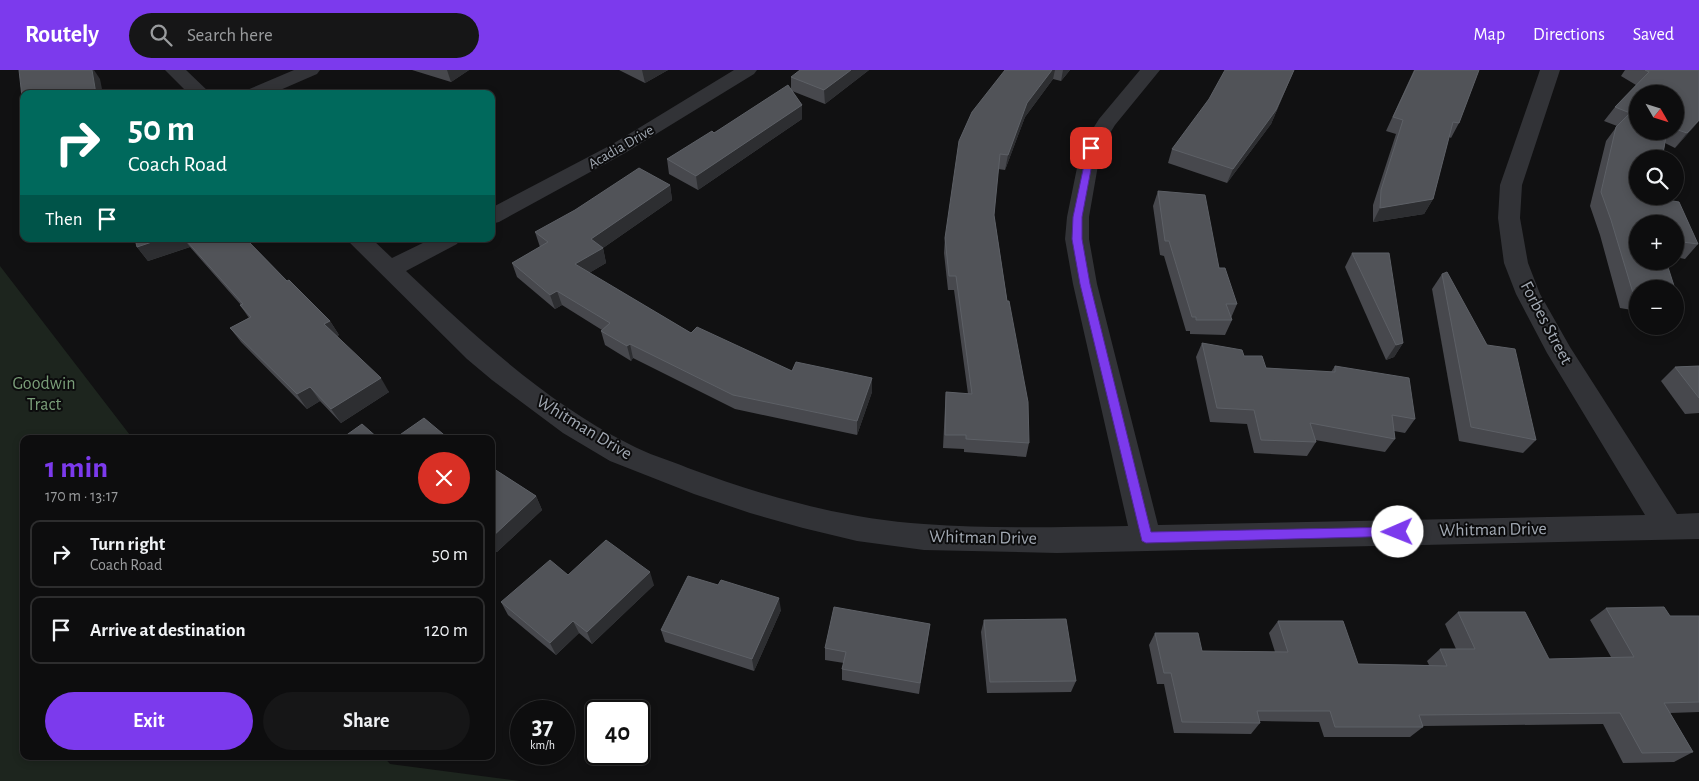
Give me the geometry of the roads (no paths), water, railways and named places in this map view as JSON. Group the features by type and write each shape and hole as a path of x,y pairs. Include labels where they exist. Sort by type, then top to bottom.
{"street":[{"path":"174,70 196,90"},
{"path":"263,90 310,70"},
{"name":"Acadia Drive","path":"495,215 618,149 747,70"},
{"path":"1146,538 1085,284 1077,239 1078,217 1091,148 1106,123 1150,70"},
{"name":"Forbes Street","path":"1550,70 1511,184 1509,218 1516,262 1528,294 1556,345 1669,527"},
{"name":"Whitman Drive","path":"361,242 476,352 531,396 573,425 620,453 704,486 803,516 857,528 924,537 1057,540 1699,526"},
{"path":"390,269 443,242"}],"park label":[{"name":"Goodwin Tract","path":"44,394"}]}
